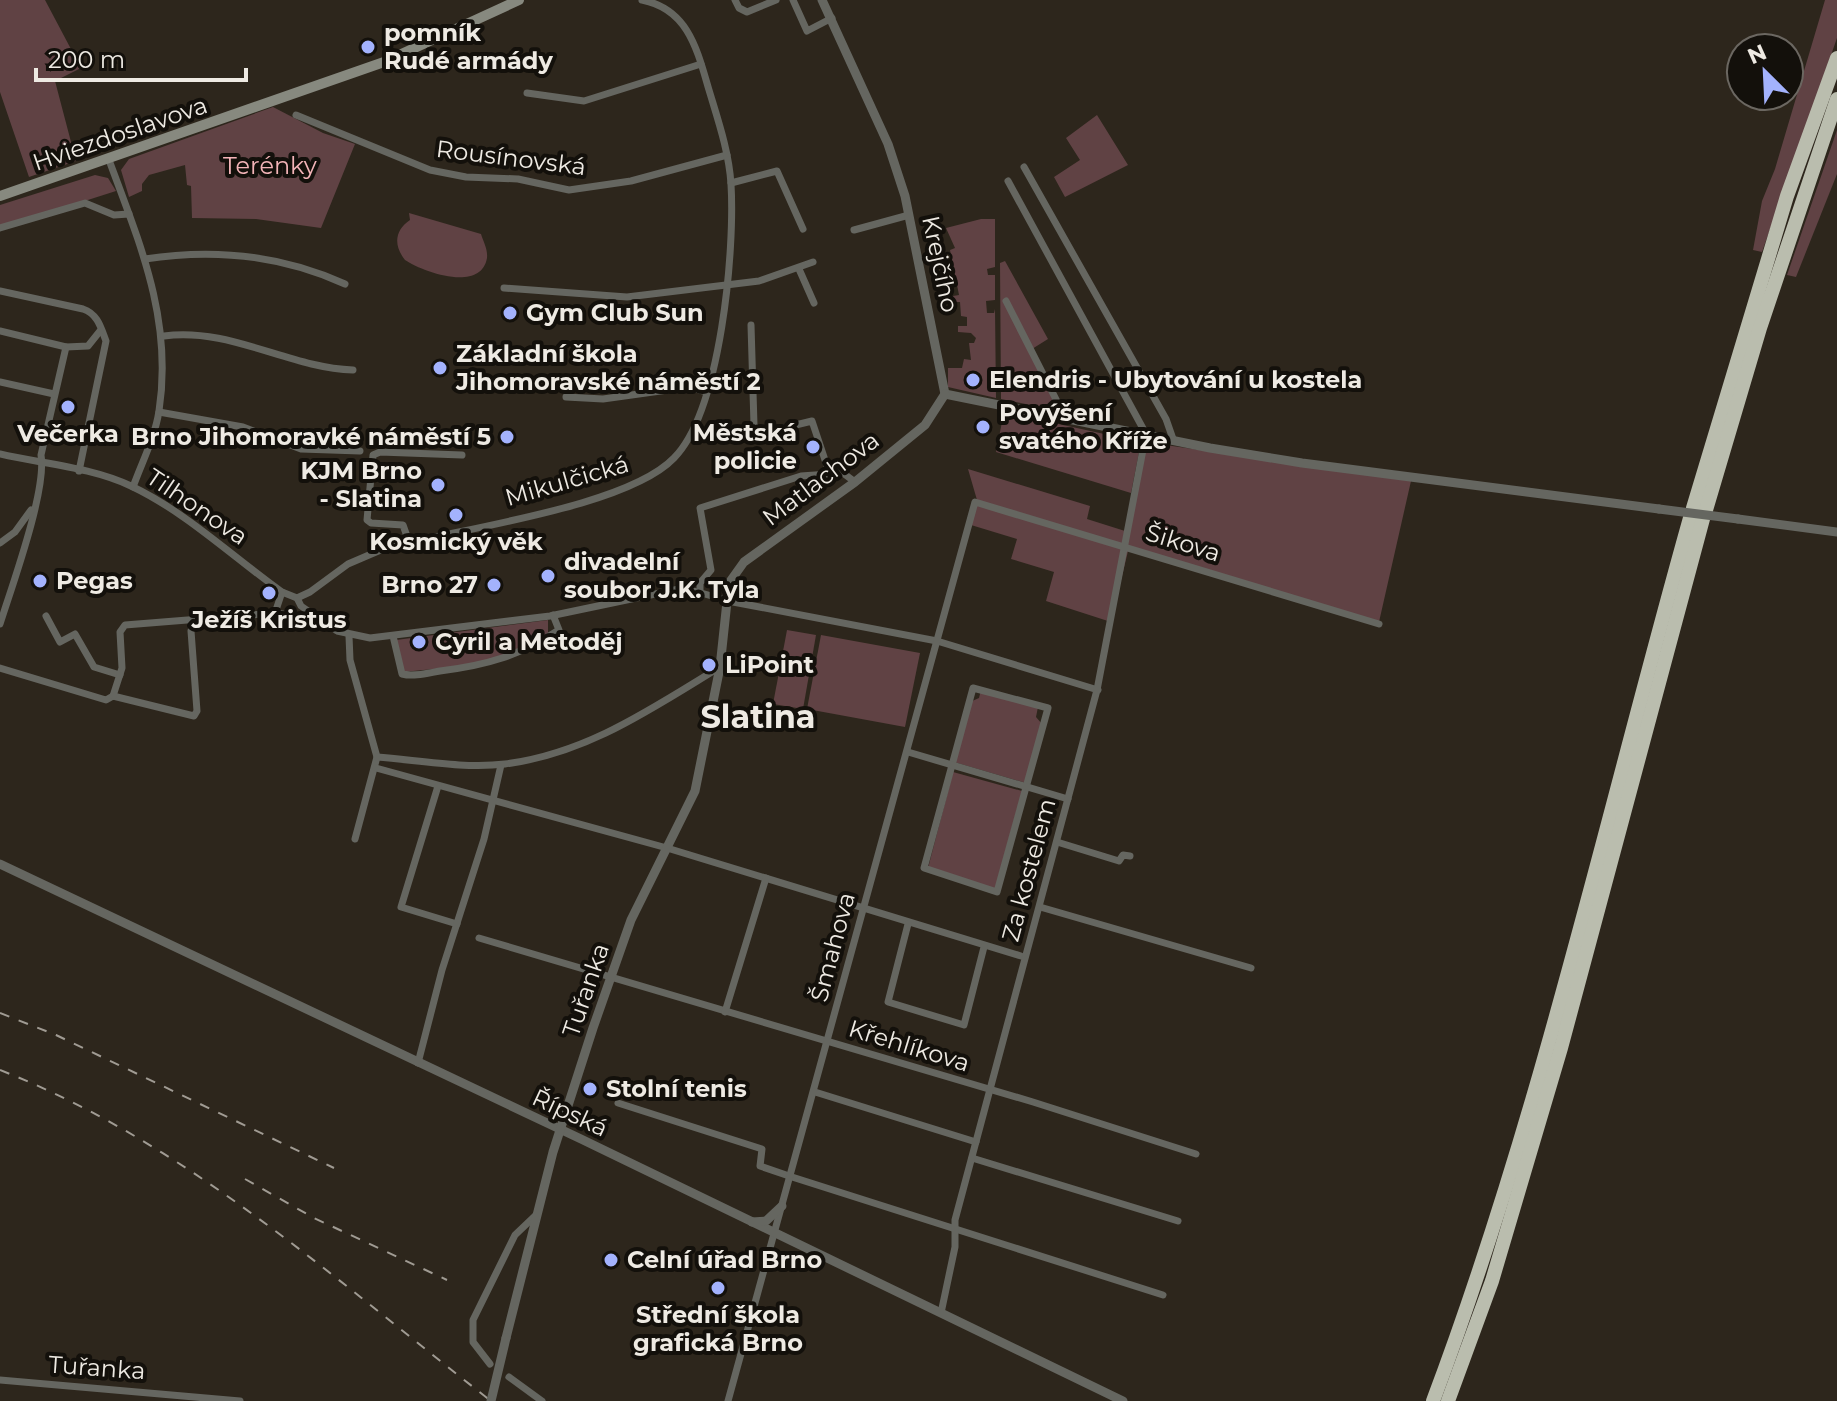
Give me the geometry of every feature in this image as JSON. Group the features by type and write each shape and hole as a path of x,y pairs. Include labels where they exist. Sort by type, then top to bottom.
{"highway":[{"path":"1433,1401 1477,1282 1548,1046 1787,196 1837,58"},
{"path":"1448,1401 1492,1281 1561,1048 1698,514 1837,99"}],"main road":[{"name":"Hviezdoslavova","path":"0,196 384,62 519,0"}],"street":[{"name":"Mikulčická","path":"297,598 354,561 409,542 591,499 644,481 675,457 696,424 706,392 728,285 731,183 727,155 701,64 682,20 665,6 642,0"},
{"path":"735,0 739,8 747,12 776,0"},
{"path":"793,0 807,31 832,18"},
{"name":"Krejčího","path":"822,0 888,144 909,215 945,394"},
{"path":"527,93 584,101 701,64"},
{"name":"Rousínovská","path":"296,115 430,170 466,177 518,179 569,190 631,181 727,155"},
{"path":"109,160 145,259 164,336 159,412 133,487"},
{"path":"1024,167 1166,419 1173,439"},
{"path":"731,183 777,171 803,229"},
{"path":"1008,181 1146,434"},
{"path":"0,228 85,203 114,215 129,214"},
{"path":"854,230 909,215"},
{"path":"145,259 201,253 262,257 308,267 345,284"},
{"path":"504,288 627,297 759,281 813,262"},
{"path":"799,269 814,303"},
{"path":"0,291 91,311 106,341 79,471"},
{"path":"1006,301 1066,419"},
{"path":"751,325 754,425 758,431 767,432 812,421 829,472"},
{"path":"0,331 66,347 88,346 95,342 100,331"},
{"path":"164,336 204,336 258,348 321,369 353,370"},
{"path":"0,624 34,505 54,394 66,347"},
{"path":"0,382 54,394"},
{"path":"566,397 603,399 689,387 706,392"},
{"path":"945,394 1302,463 1837,532"},
{"name":"Matlachova","path":"725,598 735,571 744,562 855,482 925,425 945,394"},
{"path":"159,412 243,427 301,449 360,451"},
{"name":"Za kostelem","path":"941,1313 955,1247 954,1228 1099,691 1146,434"},
{"path":"409,542 403,525 367,520 373,455 380,452 462,455"},
{"name":"Tilhonova","path":"0,454 79,471 133,487 180,517 282,592 297,598 301,606 319,619 349,636"},
{"path":"700,592 701,582 711,570 700,508 790,479 829,472 843,473 855,482"},
{"name":"Šikova","path":"975,502 1379,624"},
{"name":"Šmahova","path":"728,1401 829,1043 975,502"},
{"path":"0,543 15,532 34,505"},
{"path":"355,839 377,757 348,652 349,636 393,636 553,615 679,589 937,641 1099,691"},
{"path":"275,613 282,592"},
{"name":"Tuřanka","path":"491,1401 560,1130 611,977 631,920 695,791 720,667 725,598"},
{"path":"0,668 106,700 113,696 120,675 120,632 125,625 275,613 319,619"},
{"path":"393,636 402,674 430,673 495,663 515,655 559,630 553,615"},
{"path":"46,616 60,642 75,634 94,667 120,675"},
{"path":"113,696 194,716 197,711 191,631"},
{"path":"377,757 501,765 547,757 607,736 720,667"},
{"path":"973,688 1048,708 997,892 924,868 950,765 973,688"},
{"path":"908,752 1068,799"},
{"path":"418,1063 494,803 501,765"},
{"path":"376,768 494,803 667,848 1021,956"},
{"path":"438,786 401,907 457,924"},
{"path":"1057,842 1119,861 1123,855 1130,856"},
{"name":"Řípská","path":"0,864 1123,1401"},
{"path":"725,1012 766,878"},
{"path":"1040,907 1251,968"},
{"path":"908,924 888,1002 964,1025 984,947"},
{"name":"Křehlíkova","path":"479,938 992,1090 1196,1154"},
{"path":"815,1092 976,1142"},
{"path":"618,1103 762,1149 760,1166 1163,1295"},
{"path":"972,1158 1178,1221"},
{"path":"749,1222 766,1221 782,1206"},
{"path":"487,1361 473,1342 473,1320 515,1235 538,1214"},
{"path":"1153,1292 1156,1282"},
{"path":"509,1377 542,1401"},
{"name":"Tuřanka","path":"0,1380 240,1401"}],"green space":[{"path":"0,0 45,0 81,68 55,81 76,161 29,177 0,92"},
{"path":"1825,0 1837,0 1837,38 1762,252 1753,250 1762,201 1792,112 1805,112 1805,68"},
{"name":"Terénky","path":"273,107 323,133 355,144 321,228 256,219 192,218 191,186 187,185 185,165 149,175 142,184 142,191 129,197 121,170 129,159"},
{"path":"1097,115 1128,165 1065,197 1054,177 1080,160 1066,138"},
{"path":"1837,130 1837,174 1796,277 1787,275"},
{"path":"95,175 108,178 116,191 0,228 0,205"},
{"path":"409,213 481,234 487,255 482,269 474,275 450,277 405,260 397,238 401,228 410,220"},
{"path":"981,219 995,219 995,267 987,269 988,275 995,275 995,300 986,301 987,313 994,313 995,309 996,398 948,387 948,368 962,368 964,359 971,360 969,343 974,343 976,338 971,333 958,332 958,326 967,326 967,317 961,316 960,302 954,302 953,296 959,295 950,250 955,248 946,228"},
{"path":"1005,261 1048,339 1032,349 1064,412 1001,399 1000,263"},
{"path":"1004,412 1141,442 1131,493 996,452"},
{"path":"1145,442 1411,481 1379,622 1129,547 1111,622 1046,601 1054,572 1011,559 1017,539 971,525 977,500 968,469 1090,506 1087,519 1125,531"},
{"path":"548,620 548,635 495,663 403,672 396,640"},
{"path":"787,630 816,635 803,709 773,704"},
{"path":"821,635 920,653 905,727 807,709"},
{"path":"981,690 1038,707 1036,717 1042,724 1026,783 954,762 970,702 979,698"},
{"path":"953,772 1022,791 995,889 928,868"}],"railway":[{"path":"0,1013 56,1035 334,1168"},
{"path":"0,1070 68,1100 196,1175 316,1262 491,1401"},
{"path":"245,1179 314,1218 447,1280"}],"place":[{"name":"pomník Rudé armády","path":"368,47"},
{"name":"Gym Club Sun","path":"510,313"},
{"name":"Základní škola Jihomoravské náměstí 2","path":"440,368"},
{"name":"Elendris - Ubytování u kostela","path":"973,380"},
{"name":"Večerka","path":"68,407"},
{"name":"Povýšení svatého Kříže","path":"983,427"},
{"name":"Brno Jihomoravké náměstí 5","path":"507,437"},
{"name":"Městská policie","path":"813,447"},
{"name":"KJM Brno - Slatina","path":"438,485"},
{"name":"Kosmický věk","path":"456,515"},
{"name":"divadelní soubor J.K. Tyla","path":"548,576"},
{"name":"Pegas","path":"40,581"},
{"name":"Brno 27","path":"494,585"},
{"name":"Ježíš Kristus","path":"269,593"},
{"name":"Cyril a Metoděj","path":"419,642"},
{"name":"LiPoint","path":"709,665"},
{"name":"Stolní tenis","path":"590,1089"},
{"name":"Celní úřad Brno","path":"611,1260"},
{"name":"Střední škola grafická Brno","path":"718,1288"}],"district":[{"name":"Slatina","path":"758,717"}]}
